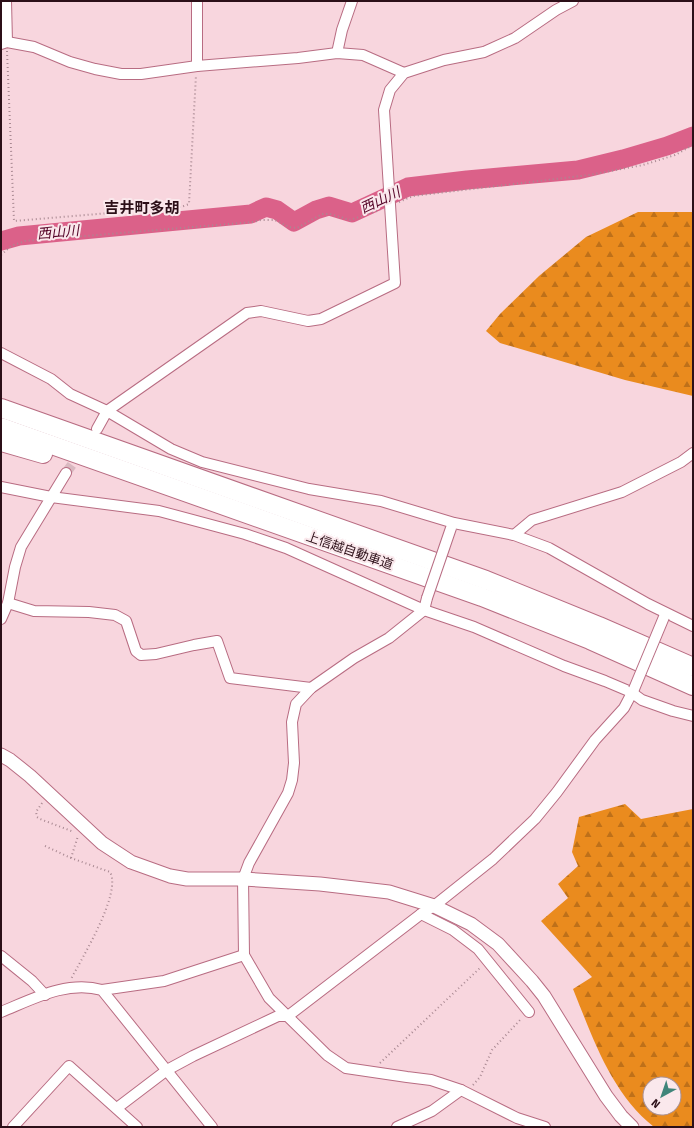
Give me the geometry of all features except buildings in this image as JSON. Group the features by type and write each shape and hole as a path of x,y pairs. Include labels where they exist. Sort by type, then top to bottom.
{"highway":[{"path":"1,401 79,431 132,455"},
{"name":"上信越自動車道","path":"1,408 486,580 600,626 693,667"},
{"name":"上信越自動車道","path":"1,427 482,597 590,640 693,686"},
{"path":"1,442 217,504"}],"street":[{"path":"6,1 4,43 34,47 70,62 121,74 141,74 197,66 298,58 337,53 363,55 404,73"},
{"path":"197,1 197,66"},
{"path":"337,53 342,30 352,1"},
{"path":"97,429 107,411 247,313 261,311 308,321 321,319 395,283 384,110 390,90 404,73 444,60 484,52 515,38 556,10 573,1"},
{"path":"1,353 51,379 70,394 107,411 171,449 202,462 309,489 382,501 452,525 514,535 549,548 666,615 693,626"},
{"path":"514,535 532,520 622,492 675,466 693,453"},
{"path":"1,618 8,602 15,567 21,547 66,473"},
{"path":"1,487 51,497 159,511 245,534 286,548 424,610 474,627 564,666 633,691 642,700 673,711 693,716"},
{"path":"452,525 424,610 389,638 354,658 311,688 296,704 292,722 294,762 292,780 268,831 249,863 243,879 244,955 269,998 327,1055 346,1068 431,1080 462,1090 517,1118 545,1127"},
{"path":"8,602 34,611 89,612 115,615 126,621 136,651 141,655 156,654 217,641 230,678 311,688"},
{"path":"117,1108 167,1070 193,1056 278,1016 288,1016 421,914 434,906 493,859 535,819 596,740 624,708 633,691 666,615"},
{"path":"1,755 10,760 30,776 102,843 116,854 131,862 164,874 187,879 243,879 320,884 388,892 434,906 471,924 498,944 544,996 606,1096 627,1126"},
{"path":"421,914 453,930 478,948 528,1012"},
{"path":"1,1012 63,989 82,986 102,990 164,981 244,955"},
{"path":"1,956 32,981 45,995"},
{"path":"102,990 212,1127"},
{"path":"12,1127 69,1066 137,1127"},
{"path":"397,1127 432,1111 462,1090"}],"path":[{"path":"4,43 14,221 181,207 189,204 197,66"},
{"path":"1,255 11,246 25,241 245,223 260,220 275,220 289,227 297,228 322,214 330,214 350,220 390,207 413,196 590,175 642,165 676,156 693,145"},
{"path":"48,794 36,812 37,817 78,834 71,858"},
{"path":"45,846 71,858 110,872 113,877 113,883 102,919 95,935 69,983 63,989"},
{"path":"371,1072 487,960"},
{"path":"462,1090 470,1089 480,1077 492,1050 528,1012"}],"green space":[{"path":"638,212 693,212 693,396 625,380 500,343 486,331 500,314 539,276 586,237"},
{"path":"625,804 641,819 693,809 693,1127 654,1127 642,1116 682,1116 682,1076 642,1076 642,1116 626,1098 605,1064 573,989 592,977 541,921 568,898 558,884 578,866 572,852 579,817"}],"waterway":[{"name":"西山川","path":"1,241 19,236 251,214 266,207 277,210 294,222 316,210 329,206 352,213 408,187 578,170 667,146 693,136"}],"tunnel":[{"path":"66,473 81,452"}],"district":[{"name":"吉井町多胡","path":"142,208"}]}
